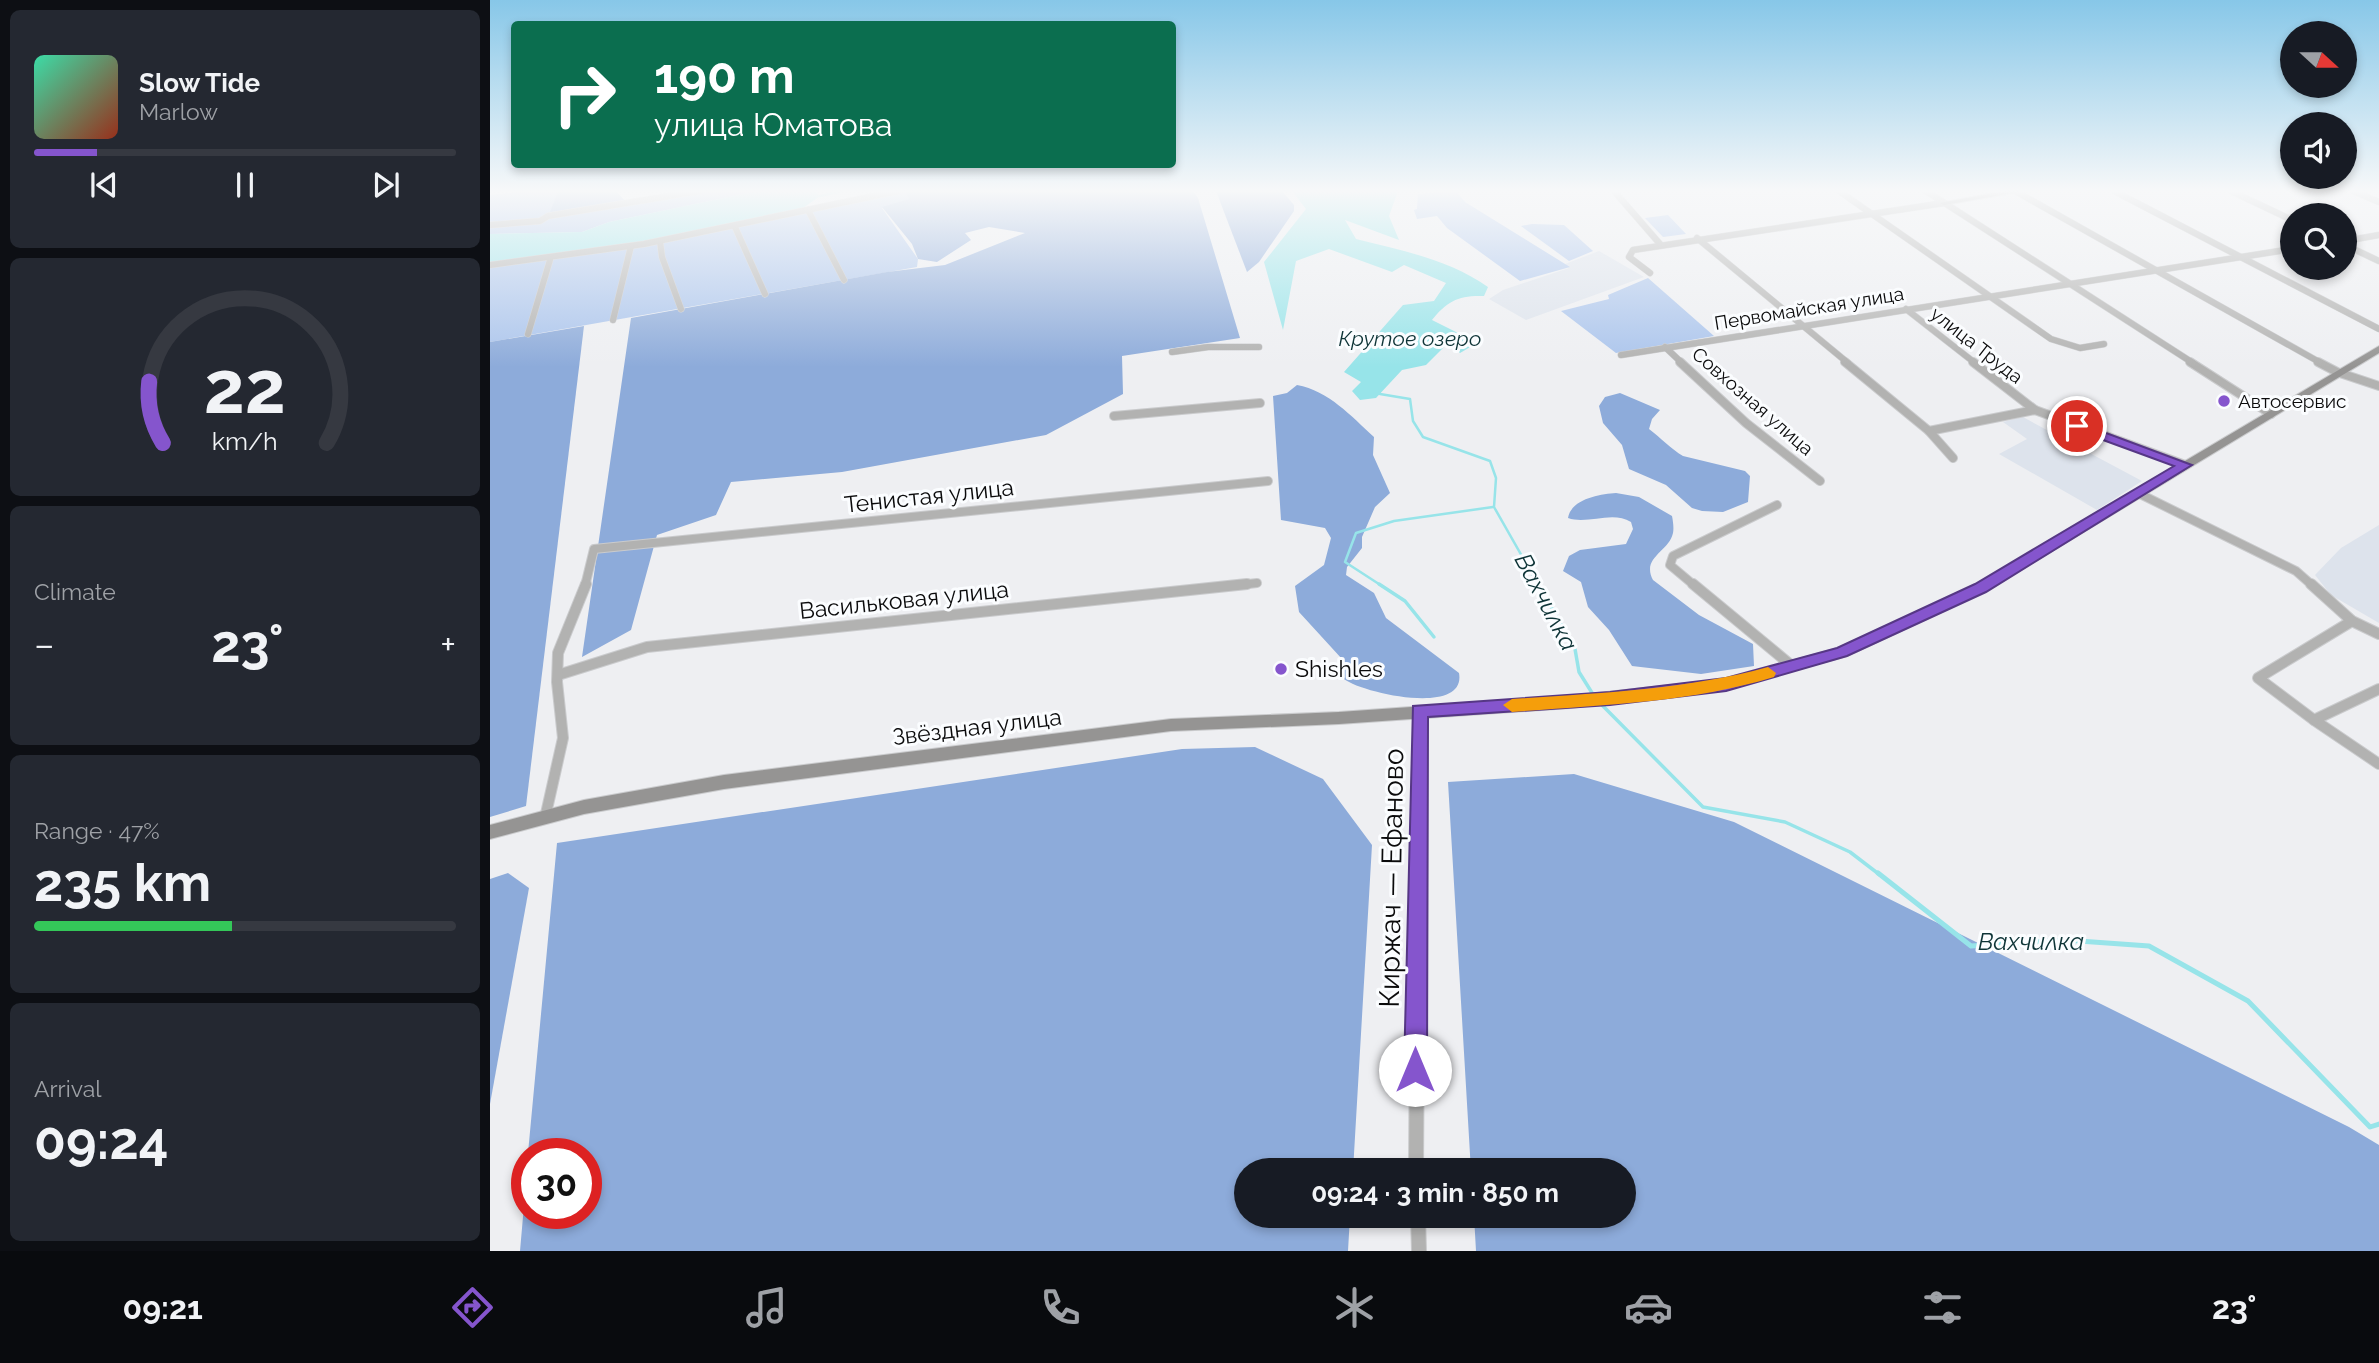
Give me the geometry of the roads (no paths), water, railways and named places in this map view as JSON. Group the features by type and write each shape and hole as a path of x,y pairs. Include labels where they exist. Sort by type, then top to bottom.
{"main road":[{"name":"Звёздная улица","path":"490,832 545,818 724,782 1171,725 1339,718 1570,702 1726,684 1842,652 1981,588 2379,349"}],"street":[{"path":"490,265 550,260 611,249"},
{"path":"613,320 630,249"},
{"path":"661,249 681,309"},
{"path":"745,249 765,294"},
{"path":"829,249 844,279"},
{"path":"1636,249 1629,257 1650,273"},
{"path":"1710,249 1929,431 1953,458"},
{"path":"1924,249 2051,339 2080,348 2104,344"},
{"path":"2018,249 2271,414"},
{"path":"2118,249 2337,372 2379,386"},
{"path":"2225,249 2379,329"},
{"path":"2357,249 2379,261"},
{"name":"Первомайская улица","path":"1621,355 2280,251"},
{"path":"528,334 550,260"},
{"name":"улица Труда","path":"1906,309 2035,410 2185,465"},
{"path":"1172,352 1208,347 1259,347"},
{"name":"Совхозная улица","path":"1665,347 1746,423 1820,481"},
{"path":"1114,416 1260,403"},
{"path":"1929,431 2035,410"},
{"name":"Тенистая улица","path":"558,675 558,653 584,591 594,550 1268,481"},
{"path":"2138,494 2296,571 2352,621 2379,634"},
{"path":"1777,505 1673,556 1670,565 1792,666"},
{"name":"Васильковая улица","path":"558,675 647,647 1257,583"},
{"path":"2352,621 2258,678 2379,764"},
{"path":"545,818 563,738 558,675"},
{"path":"2314,720 2379,689"},
{"name":"Киржач — Ефаново","path":"1416,1158 1419,711"},
{"path":"1418,1228 1419,1251"}],"water":[{"path":"490,249 599,249 490,264"},
{"name":"Крутое озеро","path":"1274,249 1328,249 1296,261 1283,330 1264,262"},
{"name":"Крутое озеро","path":"1330,249 1398,249 1458,270 1488,287 1484,296 1454,300 1432,320 1460,334 1472,346 1460,353 1449,342 1426,365 1402,370 1376,398 1360,400 1352,391 1361,382 1344,372 1403,305 1434,301 1446,283 1404,265 1392,272"}],"waterway":[{"name":"Вахчилка","path":"1379,390 1380,394 1410,399 1413,421 1423,437 1490,461 1496,478 1494,507 1539,586"},
{"path":"1382,586 1345,562 1356,533 1394,521 1493,507"},
{"path":"1379,584 1405,601 1434,637"},
{"name":"Вахчилка","path":"1538,584 1575,649 1579,672 1594,696"},
{"name":"Вахчилка","path":"1599,702 1703,807 1785,822 1850,852 1880,875"},
{"name":"Вахчилка","path":"1878,873 1971,946 2065,940 2149,946 2248,1001 2370,1127 2379,1124"}],"place":[{"name":"Автосервис","path":"2224,401"},
{"name":"Shishles","path":"1281,669"}]}
